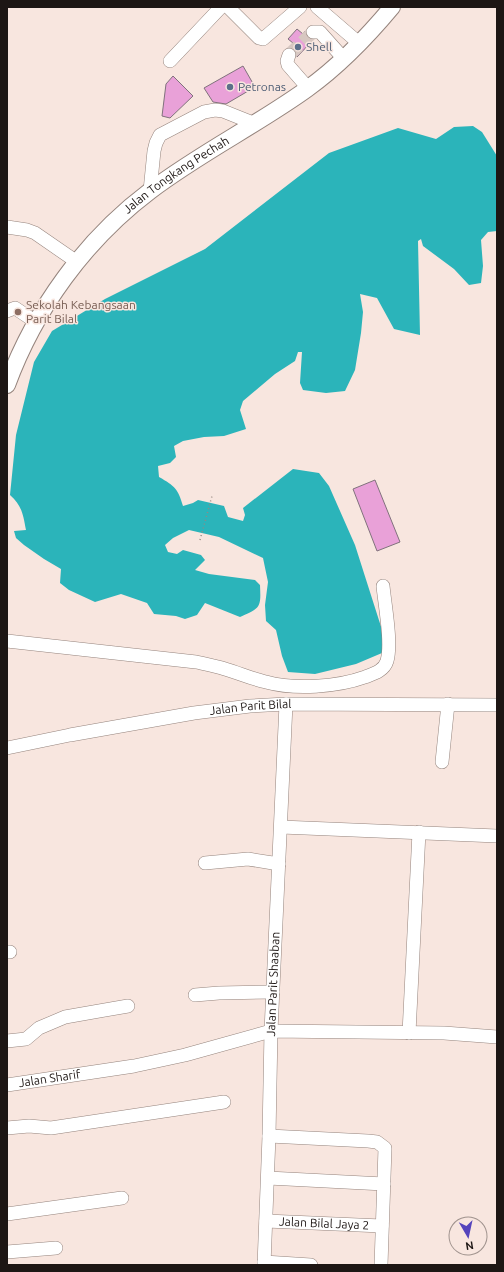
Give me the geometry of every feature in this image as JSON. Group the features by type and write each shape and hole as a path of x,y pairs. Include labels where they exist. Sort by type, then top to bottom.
{"main road":[{"name":"Jalan Tongkang Pechah","path":"7,385 16,360 36,322 65,277 105,230 150,191 222,142 308,88 360,44 392,7"}],"street":[{"path":"170,61 221,7"},
{"path":"228,7 260,38 263,39 300,7"},
{"path":"317,7 360,44"},
{"path":"313,32 320,32 344,59"},
{"path":"289,55 287,61 288,65 308,88"},
{"path":"150,191 154,151 160,135 204,112 216,110 223,111 253,123"},
{"path":"7,227 27,230 35,233 77,262"},
{"path":"7,311 15,308 36,322"},
{"path":"7,641 196,662 224,668 267,682 287,686 332,684 356,680 378,672 386,663 389,647 383,586"},
{"name":"Jalan Parit Bilal","path":"7,748 194,713 250,706 286,704 497,705"},
{"name":"Jalan Parit Shaaban","path":"264,1263 269,1136 266,1032 275,863 281,827 286,704"},
{"path":"442,762 448,704"},
{"path":"281,827 497,836"},
{"path":"409,1033 419,832"},
{"path":"206,863 248,858 275,863"},
{"path":"195,995 268,992"},
{"path":"7,1041 26,1039 39,1028 65,1016 128,1006"},
{"name":"Jalan Sharif","path":"7,1085 91,1073 185,1055 266,1032 444,1033 497,1037"},
{"path":"7,1128 30,1126 51,1128 224,1102"},
{"path":"269,1136 368,1141 377,1142 385,1148 381,1265"},
{"path":"268,1178 384,1184"},
{"path":"7,1214 122,1198"},
{"name":"Jalan Bilal Jaya 2","path":"266,1221 382,1226"},
{"path":"7,1252 56,1248"},
{"path":"264,1263 311,1265"}],"path":[{"path":"200,540 212,496"}],"water":[{"path":"473,126 482,132 497,156 497,231 488,232 481,240 483,266 481,283 469,285 454,269 423,246 421,239 418,241 420,335 394,329 377,298 360,294 363,312 361,333 355,370 345,391 326,393 303,390 300,383 302,352 298,352 295,361 275,374 243,401 240,410 246,429 224,436 204,437 183,441 174,446 176,457 170,463 158,466 159,477 175,488 183,506 198,500 224,506 228,517 243,521 245,515 243,508 293,469 319,473 329,486 355,545 384,636 382,653 356,664 315,674 288,672 282,656 276,630 266,621 265,605 268,582 263,558 219,537 189,530 173,538 165,545 168,552 177,554 183,550 201,555 205,560 195,570 209,574 255,580 260,585 260,602 256,609 240,617 205,603 197,615 185,619 176,616 154,614 147,603 121,594 95,602 69,590 60,583 61,569 44,559 16,538 14,531 26,530 21,511 17,503 10,495 16,435 34,362 52,331 105,299 205,249 329,153 398,128 436,139 454,127"}],"building":[{"name":"Shell","path":"297,29 303,34 305,31 306,36 313,40 297,57 295,50 290,47 293,43 288,39"},
{"name":"Petronas","path":"243,66 255,87 226,104 213,102 204,88"},
{"path":"173,76 193,96 170,118 162,116 166,84"},
{"path":"375,480 400,542 377,551 353,489"}],"tunnel":[{"path":"289,55 313,32"}],"place":[{"name":"Shell","path":"298,47"},
{"name":"Petronas","path":"230,87"},
{"name":"Sekolah Kebangsaan Parit Bilal","path":"18,312"}]}
